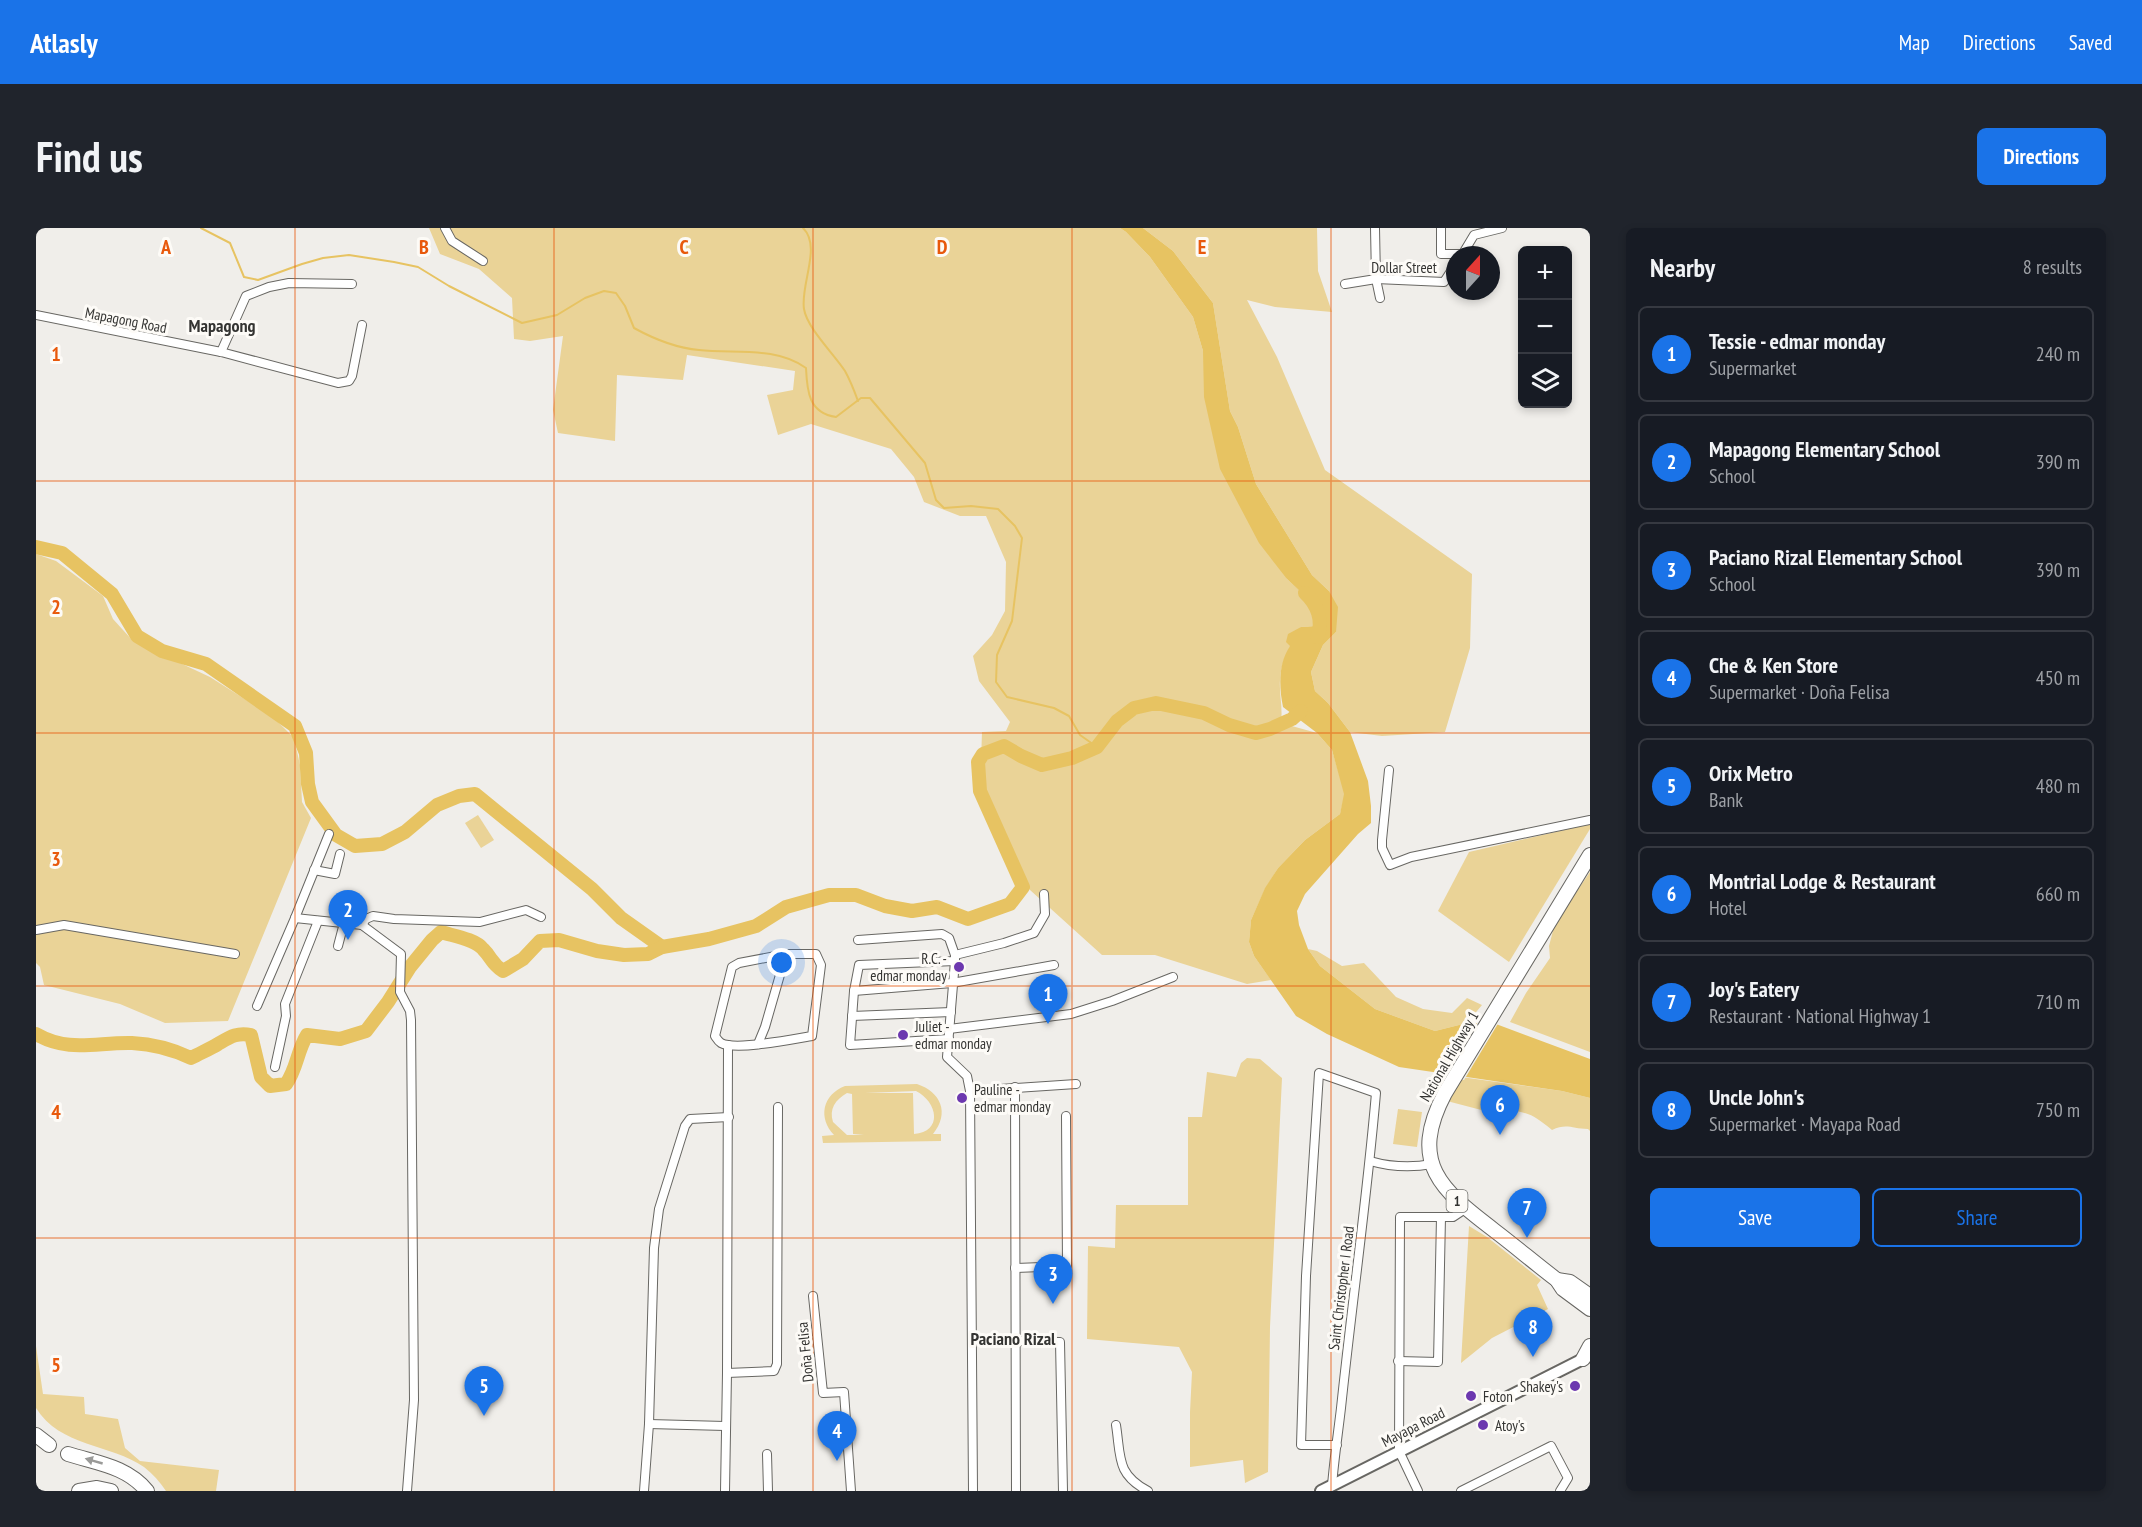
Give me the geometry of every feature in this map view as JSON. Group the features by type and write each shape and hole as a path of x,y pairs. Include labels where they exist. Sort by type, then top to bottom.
{"highway":[{"name":"National Highway 1","path":"1589,1308 1466,1209 1446,1190 1432,1164 1429,1142 1434,1114 1444,1093 1590,855"},
{"path":"1588,1356 1590,1346"},
{"path":"36,1434 49,1445"},
{"path":"68,1454 120,1470 138,1481 147,1491"},
{"path":"79,1491 97,1488 111,1491"}],"main road":[{"name":"Mayapa Road","path":"1326,1488 1588,1356"}],"street":[{"path":"445,228 452,241 483,261"},
{"path":"1375,228 1376,279 1380,298"},
{"path":"1441,228 1442,254 1446,254"},
{"path":"1467,246 1474,235 1503,228"},
{"name":"Dollar Street","path":"1345,284 1376,279 1444,282 1446,279"},
{"path":"221,352 246,296 269,286 352,284"},
{"name":"Mapagong Road","path":"36,315 221,352 319,379 344,383 352,376 362,325"},
{"path":"1389,770 1382,848 1390,865 1411,857 1590,820"},
{"path":"257,1006 328,834"},
{"path":"314,870 335,874 340,854"},
{"path":"949,1039 850,1045 854,991 859,965 955,958 1034,933 1045,914 1044,894"},
{"path":"362,925 366,919 373,916 394,919 480,922 526,910 541,917"},
{"path":"295,918 362,925 401,954 400,992 410,1011 413,1112 414,1400 407,1491"},
{"path":"275,1067 286,1016 285,1004 318,921"},
{"path":"338,946 344,923"},
{"path":"36,930 64,925 235,954"},
{"path":"858,940 942,934 949,938 955,958 947,1057 967,1076 969,1091 974,1340 974,1491"},
{"path":"758,1044 786,954"},
{"path":"786,954 816,954 821,965 812,1036 758,1044 728,1045 719,1042 715,1036 732,967 739,963 786,954"},
{"path":"854,991 952,983 1054,965"},
{"path":"949,1029 1071,1014 1173,977"},
{"path":"852,1016 951,1012"},
{"path":"724,1491 727,1373 728,1045"},
{"name":"Saint Christopher I Road","path":"1326,1488 1337,1445 1376,1093 1319,1073 1306,1276 1301,1445 1337,1445"},
{"path":"969,1091 1076,1084"},
{"path":"1015,1087 1016,1491"},
{"path":"727,1373 774,1371 777,1364 778,1107"},
{"path":"1016,1268 1067,1266 1066,1116"},
{"path":"644,1491 649,1424 654,1248 659,1209 685,1126 690,1119 729,1117"},
{"path":"1370,1161 1400,1167 1432,1164"},
{"path":"1418,1491 1399,1451 1400,1217 1453,1217 1466,1209"},
{"path":"1398,1361 1438,1362 1441,1217"},
{"name":"Doña Felisa","path":"813,1296 823,1393 844,1392 851,1491"},
{"path":"974,1340 1060,1342 1063,1491"},
{"path":"649,1424 725,1426"},
{"path":"1116,1425 1123,1471 1131,1480 1148,1491"},
{"path":"1461,1491 1551,1446 1568,1478 1560,1491"},
{"path":"767,1454 768,1491"}],"shaded area":[{"path":"429,228 1120,228 1126,232 1150,257 1193,317 1203,351 1287,579 1320,609 1322,619 1316,626 1301,627 1284,659 1280,680 1281,723 1317,733 1332,750 1345,794 1340,814 1305,840 1278,868 1265,889 1251,920 1249,942 1254,956 1271,980 1247,984 1155,955 1102,955 1030,890 1014,867 980,791 982,732 1006,731 1010,722 979,681 973,656 992,635 1005,611 1006,562 986,516 960,516 924,502 914,477 891,449 811,424 778,435 767,395 793,390 795,371 687,355 683,380 617,375 615,441 558,433 553,410 563,336 530,341 514,339 512,298 479,269 440,254"},
{"path":"1120,228 1143,228 1173,251 1213,303 1230,411 1238,427 1256,484 1312,575 1329,591 1338,607 1336,632 1323,645 1311,672 1315,691 1328,703 1350,732 1368,781 1371,823 1358,834 1305,894 1297,911 1299,925 1308,949 1320,966 1375,1009 1435,1031 1467,1023 1496,1024 1590,1059 1590,1098 1562,1091 1399,1067 1327,1034 1296,1016 1254,956 1249,942 1251,920 1265,888 1278,868 1305,840 1340,814 1344,794 1332,750 1317,733 1283,707 1281,692 1281,668 1290,646 1286,642 1288,634 1301,627 1316,626 1322,618 1319,609 1287,579 1259,543 1220,469 1204,397 1203,351 1193,317 1150,257"},
{"path":"1143,228 1317,228 1318,271 1332,312 1275,307 1247,300 1277,357 1325,470 1472,574 1470,648 1445,732 1382,736 1350,732 1328,703 1315,691 1311,672 1323,645 1336,632 1329,591 1312,575 1256,484 1238,427 1230,411 1213,303 1173,251"},
{"path":"36,554 56,561 103,596 113,619 133,641 210,677 273,717 294,738 300,765 302,802 311,818 228,1021 165,1023 120,1004 44,985 40,967 36,963"},
{"path":"478,815 494,840 481,848 465,823"},
{"path":"1590,824 1590,829 1509,962 1438,911 1469,852"},
{"path":"1590,872 1590,1052 1510,1022 1526,993 1550,958 1549,946 1555,923"},
{"path":"1308,949 1317,951 1342,966 1364,963 1396,997 1423,1009 1452,1013 1467,998 1482,1005 1467,1023 1435,1031 1375,1009 1320,966"},
{"path":"1247,1058 1260,1059 1282,1078 1270,1327 1268,1472 1245,1483 1243,1460 1190,1467 1192,1372 1179,1347 1087,1339 1088,1246 1115,1248 1116,1205 1188,1205 1188,1117 1202,1117 1207,1072 1236,1077 1241,1063"},
{"path":"1461,1077 1562,1091 1590,1098 1590,1131 1566,1127 1552,1130 1528,1114 1510,1110 1508,1117 1447,1101"},
{"path":"917,1084 932,1092 942,1111 933,1134 941,1134 941,1141 823,1143 822,1136 834,1135 824,1114 827,1101 837,1090 845,1086","holes":["916,1091 929,1102 934,1116 930,1128 914,1134 913,1093 865,1093","847,1093 852,1094 853,1134 864,1135 847,1135 833,1122 834,1105"]},
{"path":"1398,1109 1422,1112 1417,1147 1393,1144"},
{"path":"1469,1226 1487,1237 1541,1280 1537,1285 1548,1309 1492,1338 1461,1363"},
{"path":"36,1346 43,1394 84,1397 85,1414 118,1419 125,1448 140,1461 219,1470 216,1491 166,1491 144,1467 131,1459 72,1438 46,1421 36,1408"}],"pier":[{"path":"1479,1020 1499,1022 1464,1080 1445,1077"}],"waterway":[{"path":"201,228 230,243 244,277 258,280 323,258 349,255 394,262 418,267 449,286 522,323 557,315 585,298 604,291 616,293 625,306 634,328 649,336 699,350 755,352 782,356 794,361 806,368 811,400 820,411 827,415 836,417 861,398 870,398 925,463 936,500 944,508 971,506 998,509 1015,526 1022,538 1012,621 997,655 996,682 1007,697 1054,708 1069,716 1080,735 1097,747"},
{"path":"803,228 811,245 804,299 806,316 815,332 845,371 858,401"},
{"path":"36,547 62,553 112,594 137,636 162,651 206,664 295,726 306,753 312,802 336,835 355,846 382,844 405,832 437,805 459,796 475,794 592,889 621,918 662,947"},
{"path":"1305,593 1313,602 1318,613 1320,625 1317,637"},
{"path":"36,1034 48,1040 71,1045 147,1044 191,1058 234,1036 251,1035 261,1077 270,1086 286,1084 307,1035 340,1039 366,1031 410,967 441,932 475,943 503,971 523,959 540,941 559,940 597,951 624,955 648,954 662,947 709,939 756,926 786,907 829,895 856,895 885,906 912,911 937,907 968,919 1010,904 1023,887 980,791 978,762 983,754 1004,746 1042,765 1072,758 1097,747 1117,721 1134,708 1156,703 1204,713 1229,725 1256,733 1292,719 1301,711"}],"place":[{"name":"Mapagong Elementary School","path":"348,940"},
{"name":"R.C. - edmar monday","path":"959,967"},
{"name":"Tessie - edmar monday","path":"1048,1024"},
{"name":"Juliet - edmar monday","path":"903,1035"},
{"name":"Pauline - edmar monday","path":"962,1098"},
{"name":"Montrial Lodge & Restaurant","path":"1500,1135"},
{"name":"Joy's Eatery","path":"1527,1238"},
{"name":"Paciano Rizal Elementary School","path":"1053,1304"},
{"name":"Uncle John's","path":"1533,1357"},
{"name":"Shakey's","path":"1575,1386"},
{"name":"Foton","path":"1471,1396"},
{"name":"Orix Metro","path":"484,1416"},
{"name":"Atoy's","path":"1483,1425"},
{"name":"Che & Ken Store","path":"837,1461"}],"district":[{"name":"Mapagong","path":"222,325"},
{"name":"Paciano Rizal","path":"1013,1338"}]}
